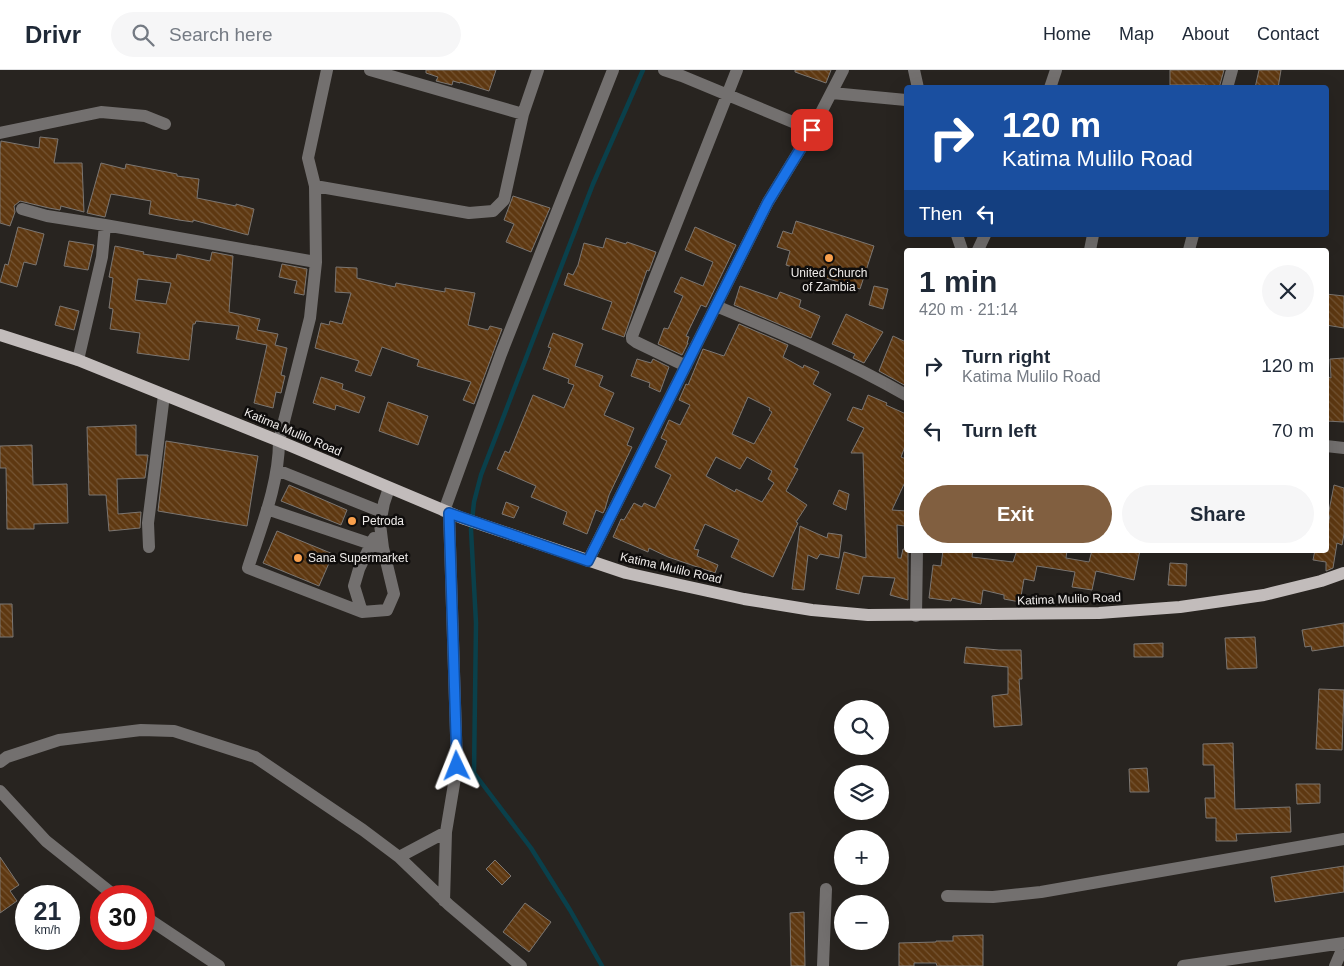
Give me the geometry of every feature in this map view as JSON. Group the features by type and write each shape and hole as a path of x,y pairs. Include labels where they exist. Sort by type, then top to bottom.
{"main road":[{"name":"Katima Mulilo Road","path":"0,335 78,360 164,394 478,524 626,573 744,599 812,610 868,615 1099,613 1180,607 1264,595 1321,581 1344,573"}],"street":[{"path":"327,70 308,158 315,186 316,262 310,318 279,441 277,470 248,568 362,612 387,610 394,594 377,546 381,518 389,488"},
{"path":"370,70 523,114"},
{"path":"315,186 469,213 493,211 504,200 523,114 538,70"},
{"path":"444,901 446,832 457,766 447,512 501,354 613,70"},
{"path":"664,70 683,73 726,96 812,130"},
{"path":"686,366 632,340 632,336 736,70"},
{"path":"588,561 768,202 812,130 843,70"},
{"path":"914,70 917,85"},
{"path":"1051,85 1056,70"},
{"path":"1229,85 1232,70"},
{"path":"832,92 904,100"},
{"path":"0,133 101,112 145,116 165,124"},
{"path":"22,209 47,216 316,262"},
{"path":"78,360 102,257 105,225"},
{"path":"716,306 795,338 904,394"},
{"path":"149,547 148,523 164,394"},
{"path":"1329,446 1344,448"},
{"path":"277,470 381,518"},
{"path":"267,508 377,546"},
{"path":"362,612 354,586 360,569 377,546"},
{"path":"916,616 917,553"},
{"path":"0,762 7,757 59,740 141,730 174,731 255,757 363,830 399,857 444,901 521,966"},
{"path":"0,791 46,841 101,885"},
{"path":"399,857 446,832"},
{"path":"947,896 993,897 1041,892 1344,839"},
{"path":"823,966 826,889"},
{"path":"155,923 219,966"},
{"path":"1183,966 1344,944"},
{"path":"1335,966 1344,944"}],"building":[{"path":"426,70 496,70 489,91 460,82 453,81 452,85 436,81 438,77 426,73"},
{"path":"795,70 831,70 826,83 795,72"},
{"path":"1170,70 1224,70 1220,85 1170,85"},
{"path":"1259,70 1281,70 1278,85 1256,85"},
{"path":"40,137 58,139 54,163 82,163 84,212 61,206 60,210 20,201 14,206 15,212 10,226 0,223 1,141 39,148"},
{"path":"101,163 125,169 126,164 199,179 197,198 254,209 248,235 193,220 193,222 149,214 151,201 111,194 105,217 87,213"},
{"path":"513,196 550,208 531,252 506,242 514,224 504,220"},
{"name":"United Church of Zambia","path":"796,221 874,246 860,289 786,265 790,251 777,247 783,231 792,234"},
{"path":"18,227 44,234 36,265 24,262 17,287 0,282 5,264 8,265"},
{"path":"695,227 736,245 706,307 701,305 686,336 689,337 688,343 682,355 658,344 664,328 668,329 683,296 674,292 681,277 703,286 713,262 685,250"},
{"path":"606,238 626,244 627,242 656,252 649,271 647,270 624,337 602,329 612,302 564,285 568,273 573,275 578,265 584,243 603,248"},
{"path":"69,241 94,245 88,270 64,266"},
{"path":"115,246 144,252 143,254 176,259 177,254 210,261 212,252 233,256 229,312 260,319 257,330 278,334 275,345 287,348 281,375 285,376 281,393 276,392 273,408 254,403 267,345 236,339 239,326 196,321 193,324 189,360 137,353 140,333 110,329 113,309 109,308 113,278 109,277","holes":["138,279 171,283 166,304 135,300"]},
{"path":"282,264 307,269 304,295 294,293 297,281 279,277"},
{"path":"336,267 357,268 357,278 395,287 396,283 445,292 445,288 475,293 468,325 488,330 490,326 502,329 474,404 463,400 471,382 417,366 419,360 382,347 371,376 355,371 359,361 315,348 321,323 329,325 330,321 342,324 351,293 335,292"},
{"path":"740,286 777,299 780,292 801,300 799,307 820,316 811,338 734,305"},
{"path":"874,286 888,289 883,309 869,305"},
{"path":"1329,294 1344,296 1344,328 1329,326"},
{"path":"60,306 79,311 74,330 55,325"},
{"path":"846,314 883,332 864,363 853,358 855,354 832,344"},
{"path":"739,324 788,345 783,357 803,368 804,365 819,372 813,384 831,394 794,467 798,469 786,491 807,505 796,522 798,523 773,577 731,557 739,540 705,524 694,549 699,550 697,556 718,565 715,573 668,557 649,548 648,552 613,537 621,519 624,520 634,503 642,507 644,503 655,508 671,475 655,467 667,441 661,438 669,420 680,425 690,405 679,400 686,384 688,385 703,349 724,356","holes":["748,397 770,408 769,410 772,412 754,444 732,434","716,457 740,469 747,457 772,471 768,479 774,483 762,502 736,489 735,492 706,476"]},
{"path":"553,333 583,344 575,366 603,376 599,386 614,393 604,415 634,428 627,445 632,447 609,495 605,509 603,513 596,510 587,534 563,524 567,512 531,497 536,486 497,469 505,451 509,453 533,395 564,408 574,385 568,383 569,379 543,369 551,348 548,347"},
{"path":"893,336 904,341 904,385 879,371"},
{"path":"1344,358 1344,422 1329,421 1330,359"},
{"path":"637,359 651,363 653,359 669,367 660,392 649,387 650,383 631,376"},
{"path":"321,377 343,384 342,389 365,397 359,413 336,405 335,410 313,403"},
{"path":"868,395 904,413 904,449 901,457 904,458 904,484 892,510 904,511 904,526 897,525 898,558 901,558 903,549 904,553 908,553 908,600 890,595 895,578 863,576 859,594 836,589 844,552 866,558 863,453 851,453 864,428 847,420 853,407 862,410"},
{"path":"388,402 428,416 418,445 379,431"},
{"path":"136,425 136,455 148,455 145,478 117,479 118,514 141,512 140,528 109,531 106,495 89,495 87,427"},
{"path":"166,441 258,456 247,526 158,511"},
{"path":"32,445 33,485 67,484 68,523 34,524 34,529 7,529 6,468 0,468 0,446"},
{"path":"289,485 347,510 341,525 281,501"},
{"path":"1334,485 1344,488 1344,534 1342,545 1337,543 1333,568 1326,571 1326,562 1313,560 1314,553 1329,553 1329,511"},
{"path":"839,490 849,494 846,510 833,504"},
{"path":"506,502 519,507 514,518 502,514"},
{"path":"800,526 827,538 828,533 842,535 839,558 820,554 817,559 808,555 804,590 792,589"},
{"name":"Sana Supermarket","path":"277,531 333,554 319,586 263,563"},
{"path":"943,553 973,553 972,557 1013,562 1016,553 1067,553 1066,558 1089,562 1091,553 1139,553 1134,580 1096,571 1092,590 1072,587 1075,572 1037,566 1034,581 1024,579 1020,602 1004,599 1004,595 983,590 981,604 952,598 951,601 929,598 933,565 941,566"},
{"path":"1170,563 1187,564 1186,586 1168,585"},
{"path":"0,604 12,604 13,637 0,637"},
{"path":"1344,623 1344,646 1312,651 1311,646 1305,647 1302,630"},
{"path":"1255,637 1257,668 1227,669 1225,638"},
{"path":"1163,643 1163,657 1134,657 1134,644"},
{"path":"966,647 1021,650 1022,679 1019,679 1022,725 994,727 992,696 1008,694 1008,667 964,663"},
{"path":"1319,689 1344,690 1342,750 1316,749"},
{"path":"1233,743 1235,809 1290,807 1291,832 1236,834 1237,841 1216,841 1216,818 1206,818 1205,798 1215,798 1214,765 1203,765 1203,744"},
{"path":"1147,768 1149,792 1130,792 1129,769"},
{"path":"1296,784 1320,784 1320,803 1297,804"},
{"path":"0,857 19,885 15,885 15,888 10,891 15,898 15,902 0,913"},
{"path":"495,860 511,876 502,885 486,869"},
{"path":"1344,866 1344,892 1275,902 1271,877"},
{"path":"525,903 551,922 529,952 503,932"},
{"path":"804,912 805,966 791,966 790,913"},
{"path":"983,935 983,966 937,966 936,963 914,963 914,966 899,966 899,943 953,941 953,936"}],"waterway":[{"path":"602,966 531,848 474,773 476,623 471,530 474,502 481,475 593,184 643,70"}],"place":[{"name":"United Church of Zambia","path":"829,258"},
{"name":"Petroda","path":"352,521"},
{"name":"Sana Supermarket","path":"298,558"}],"route":[{"path":"457,766 449,513 588,561 768,202 812,130"}]}
